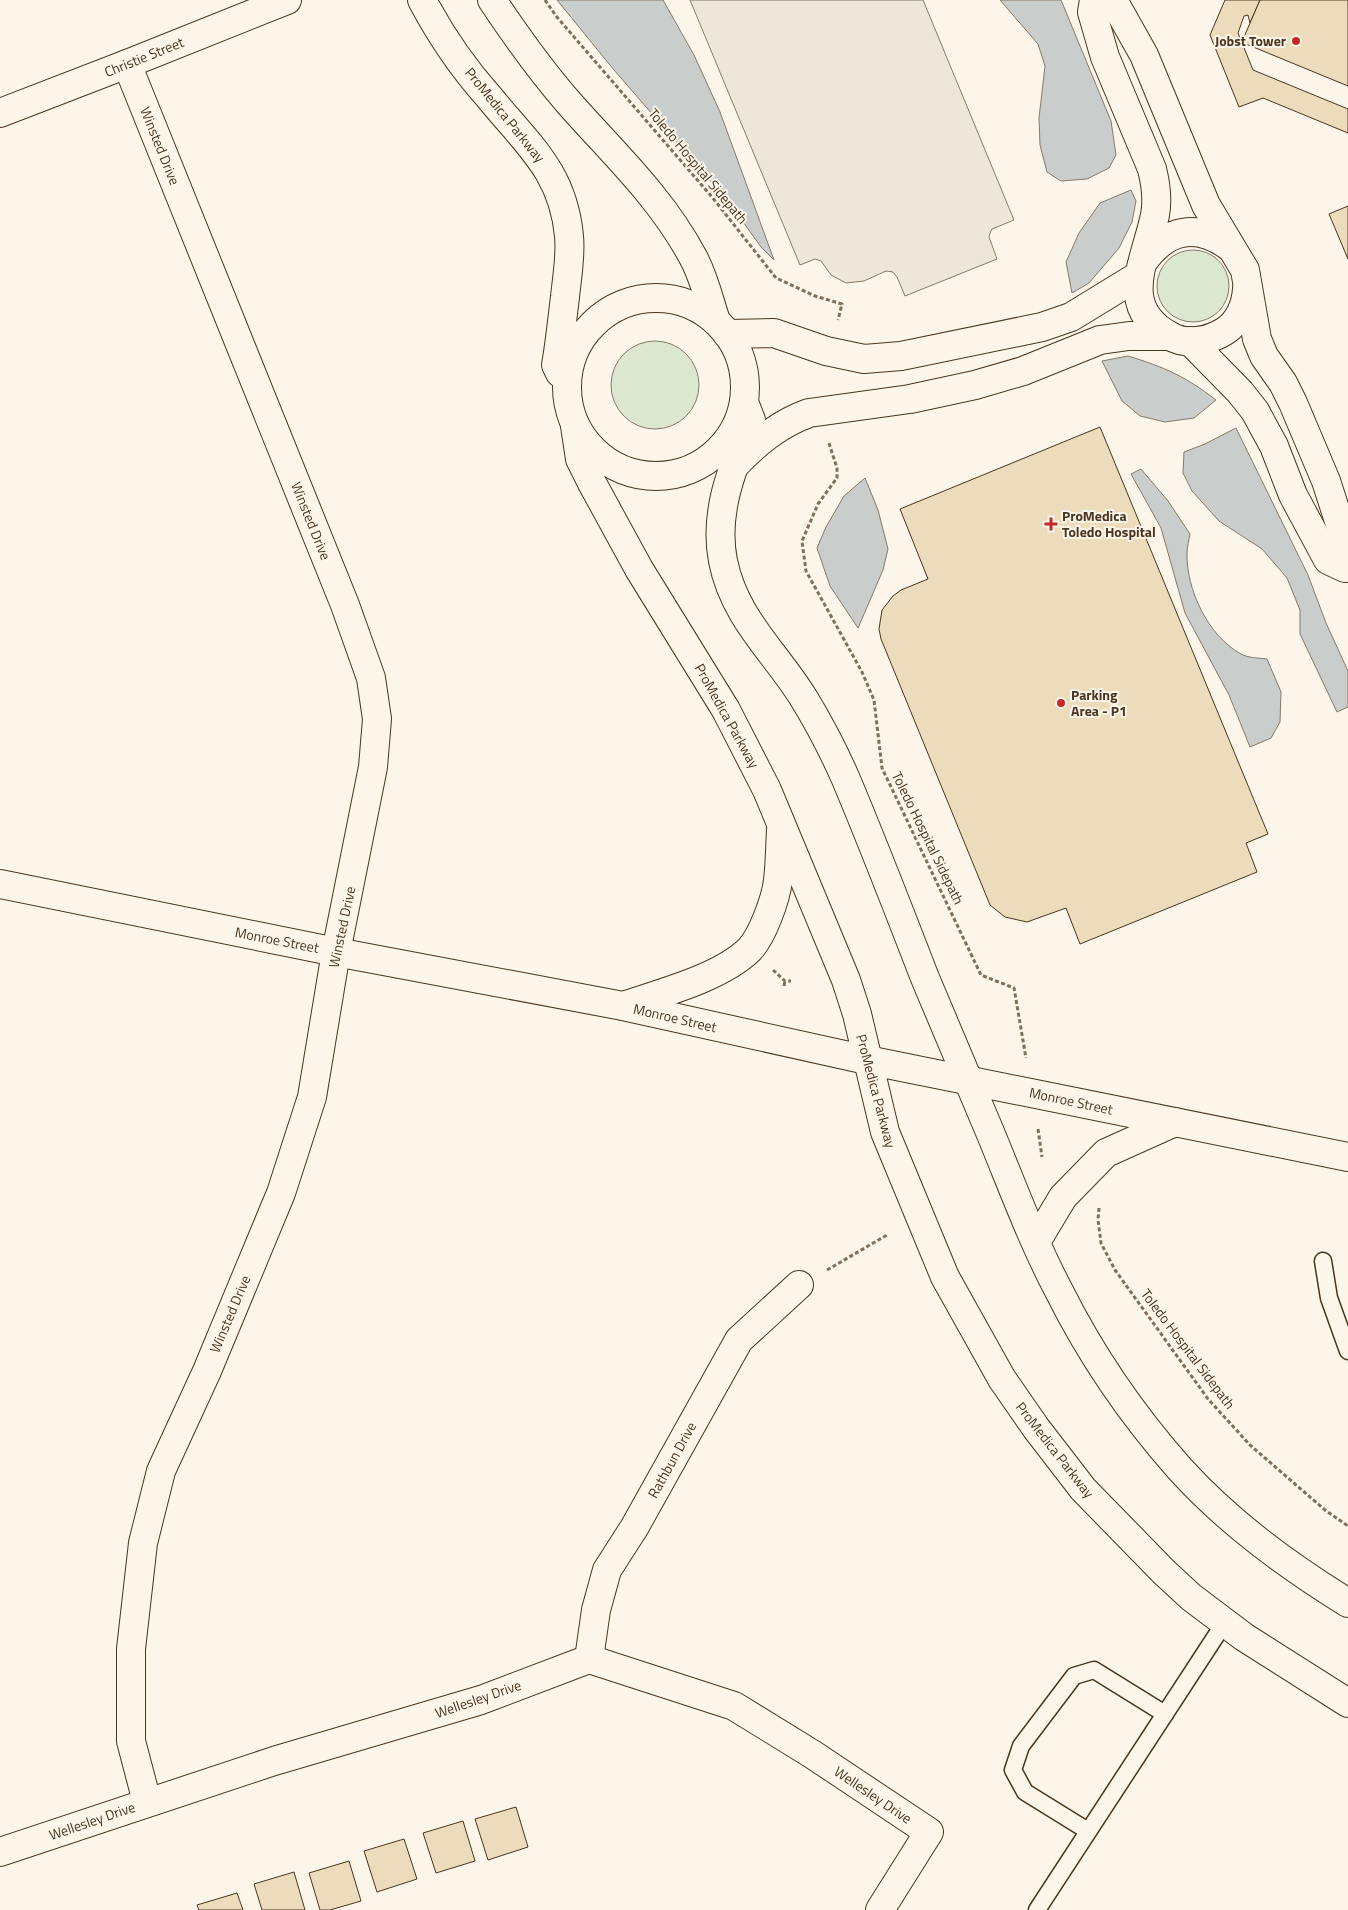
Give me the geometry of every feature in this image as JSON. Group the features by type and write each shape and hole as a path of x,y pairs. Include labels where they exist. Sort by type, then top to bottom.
{"street":[{"name":"Christie Street","path":"0,113 287,0"},
{"name":"ProMedica Parkway","path":"422,0 467,69 488,97 536,151 556,184 562,202 569,237 568,274 556,365 566,385"},
{"path":"492,0 516,36 552,83 663,208 694,258 722,328 736,349 742,366 745,384 744,402 740,418 732,434 708,459 693,468 660,476 643,476 626,471 610,464 596,454 584,441 575,426 569,406 566,385 574,352 593,324 606,313 637,300 654,298 687,304 722,328 774,333 826,351 864,359 901,356 1042,327 1077,314 1141,269 1152,249 1165,238 1180,233 1206,233 1230,246"},
{"path":"1094,0 1092,12 1106,57 1152,169 1156,186 1155,214 1141,269 1138,293 1142,309 1150,321 1161,331 1180,339 1240,392 1255,411 1274,446 1293,495 1328,560 1347,561 1326,481 1293,403 1283,383 1264,356 1256,339 1245,270 1203,200 1144,55 1113,0"},
{"name":"Winsted Drive","path":"127,64 345,605 371,678 377,719 373,767 336,952 312,1097 284,1184 206,1371 161,1471 143,1543 130,1649 132,1741 147,1802"},
{"path":"733,467 763,438 796,418 809,413 910,399 975,385 1023,371 1100,340 1113,337 1210,338 1228,329 1242,310 1248,282"},
{"path":"744,402 751,420 733,467 722,506 720,524 723,561 728,581 744,616 755,634 802,696 832,749 968,1081 1057,1289 1104,1368 1141,1421 1180,1469 1246,1532 1292,1567 1348,1603"},
{"name":"ProMedica Parkway","path":"575,426 580,459 592,483 639,569 726,710 750,754 781,821 846,980 857,1014 885,1132 933,1251 959,1304 1002,1378 1036,1428 1083,1489 1164,1572 1192,1597 1244,1637 1348,1703"},
{"path":"623,1006 700,979 731,964 750,950 764,927 778,882 781,821"},
{"name":"Monroe Street","path":"0,884 336,952 623,1006 867,1060 1348,1157"},
{"path":"1036,1242 1063,1197 1106,1153 1175,1122"},
{"name":"Rathbun Drive","path":"589,1659 596,1610 607,1570 634,1528 739,1340 799,1286"},
{"name":"Wellesley Drive","path":"0,1852 283,1758 481,1700 589,1659 734,1706 812,1754 929,1832 880,1910"}],"lane":[{"path":"1323,1261 1329,1298 1348,1351"},
{"path":"1037,1910 1225,1622"},
{"path":"1088,1831 1025,1792 1013,1770 1021,1746 1074,1676 1094,1670 1164,1714"}],"path":[{"name":"Toledo Hospital Sidepath","path":"545,0 569,31 712,196 776,278 814,296 842,304 838,322"},
{"name":"Toledo Hospital Sidepath","path":"827,435 837,468 837,478 818,504 802,541 806,571 862,672 874,700 882,768 981,975 1014,988 1018,1008"},
{"path":"770,967 786,981"},
{"path":"786,981 791,980"},
{"path":"784,986 786,981"},
{"path":"1041,1147 1042,1156"},
{"name":"Toledo Hospital Sidepath","path":"1100,1206 1098,1220 1100,1243 1115,1270 1208,1399 1250,1444 1325,1510 1348,1526"},
{"path":"799,1286 887,1236"}],"green space":[{"path":"1193,250 1213,256 1223,266 1229,286 1223,306 1213,316 1193,322 1173,316 1163,306 1157,286 1163,266 1173,256"},
{"path":"655,341 672,345 686,354 695,368 699,385 695,402 686,416 672,425 655,429 638,425 624,416 615,402 611,385 615,368 624,354 638,345"}],"shaded area":[{"path":"557,0 663,0 694,55 720,112 774,260 761,247 731,205 614,70"},
{"path":"690,0 923,0 1014,220 992,229 990,233 989,237 997,259 905,296 893,272 886,271 864,281 846,283 831,275 821,261 815,259 800,265"},
{"path":"1000,0 1061,0 1111,121 1116,155 1109,168 1087,179 1061,181 1047,172 1040,145 1039,118 1045,66 1038,44"},
{"path":"1131,190 1136,201 1132,222 1119,248 1089,283 1072,293 1066,262 1079,233 1100,203"},
{"path":"1128,356 1174,373 1216,400 1194,418 1165,422 1140,416 1122,401 1102,361"},
{"path":"1236,428 1308,575 1326,623 1348,671 1348,707 1337,712 1300,634 1300,610 1287,578 1262,549 1219,521 1192,491 1183,473 1184,452 1205,444"},
{"path":"1141,469 1168,501 1190,534 1187,553 1190,581 1201,610 1209,624 1218,636 1241,654 1267,659 1281,692 1280,722 1271,738 1250,747 1229,695 1185,613 1161,528 1131,474"},
{"path":"865,478 878,510 888,549 883,570 858,628 830,586 817,548 826,527 844,496"}],"building":[{"path":"1225,0 1260,0 1250,23 1248,15 1244,16 1238,33 1253,70 1348,109 1348,133 1263,98 1239,107 1210,35"},
{"name":"Jobst Tower","path":"1260,0 1348,0 1348,86 1246,44 1244,37"},
{"path":"1348,206 1348,259 1329,214"},
{"name":"Parking Area - P1","path":"1100,427 1268,834 1246,843 1257,872 1080,944 1066,908 1027,922 1005,917 990,905 881,639 879,629 882,610 893,596 901,590 928,579 900,509"},
{"path":"516,1807 528,1847 488,1860 475,1819"},
{"path":"463,1821 475,1861 436,1873 423,1833"},
{"path":"404,1839 417,1879 377,1892 364,1851"},
{"path":"349,1861 361,1901 330,1910 320,1910 309,1873"},
{"path":"294,1872 305,1910 262,1910 254,1884"},
{"path":"237,1893 243,1910 199,1910 197,1905"}],"place":[{"name":"Jobst Tower","path":"1296,41"},
{"name":"ProMedica Toledo Hospital","path":"1051,524"},
{"name":"Parking Area - P1","path":"1061,703"}]}
